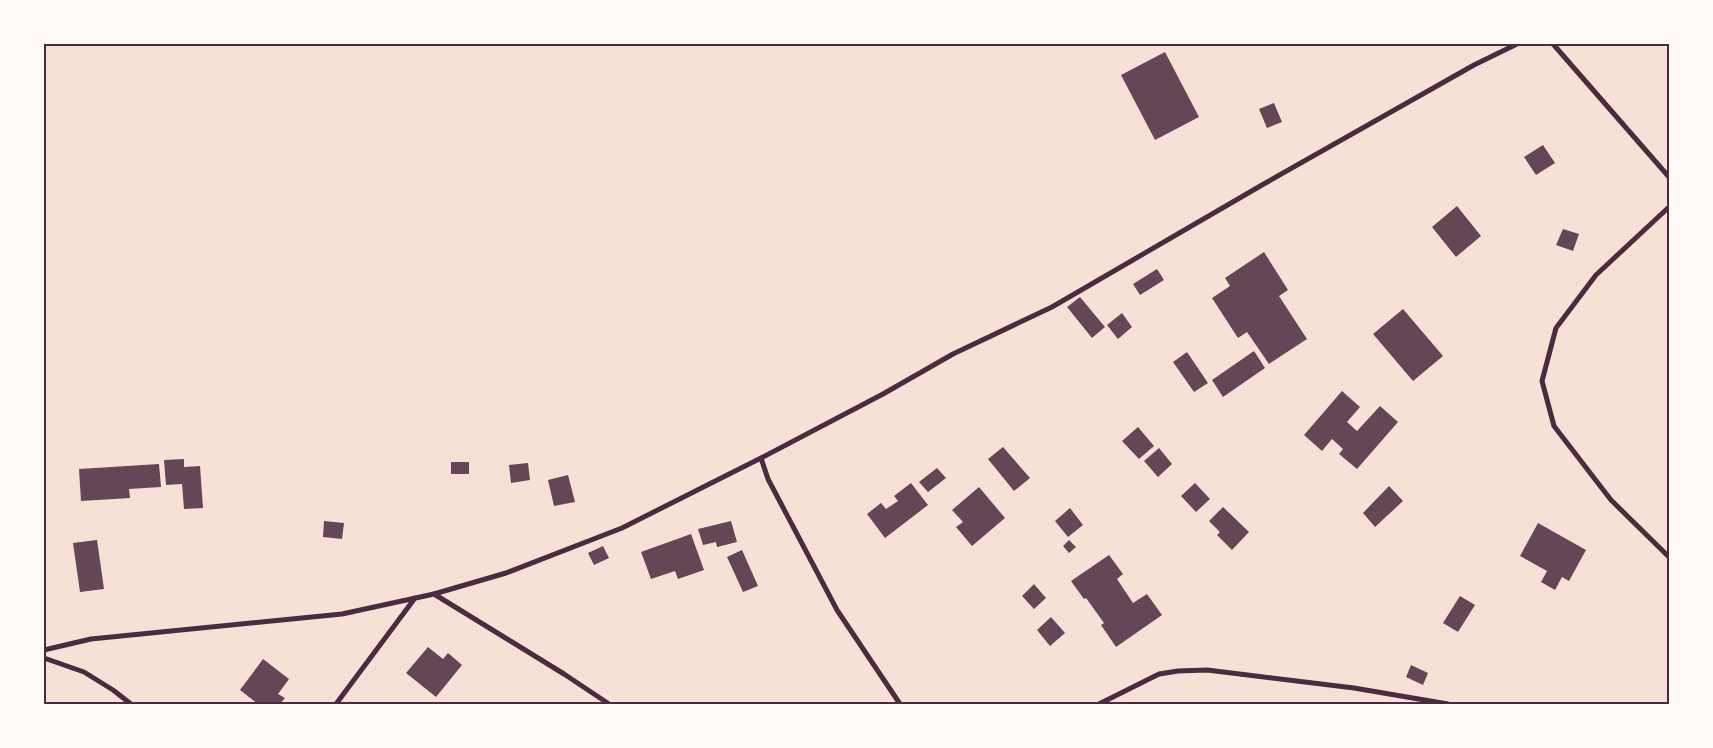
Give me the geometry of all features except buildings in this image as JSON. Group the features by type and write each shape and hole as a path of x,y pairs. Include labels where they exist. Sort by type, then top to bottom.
{"street":[{"path":"44,650 92,639 342,614 434,594 506,572 622,528 760,458 953,354 1052,308 1262,185 1474,65 1517,44"},
{"path":"1553,44 1669,177"},
{"path":"1669,207 1596,275 1556,328 1542,381 1554,426 1611,500 1669,557"},
{"path":"760,458 768,479 837,610 900,704"},
{"path":"434,594 609,704"},
{"path":"336,704 415,598"},
{"path":"44,658 84,672 131,704"},
{"path":"1099,704 1159,674 1207,670 1354,688 1448,704"}]}
